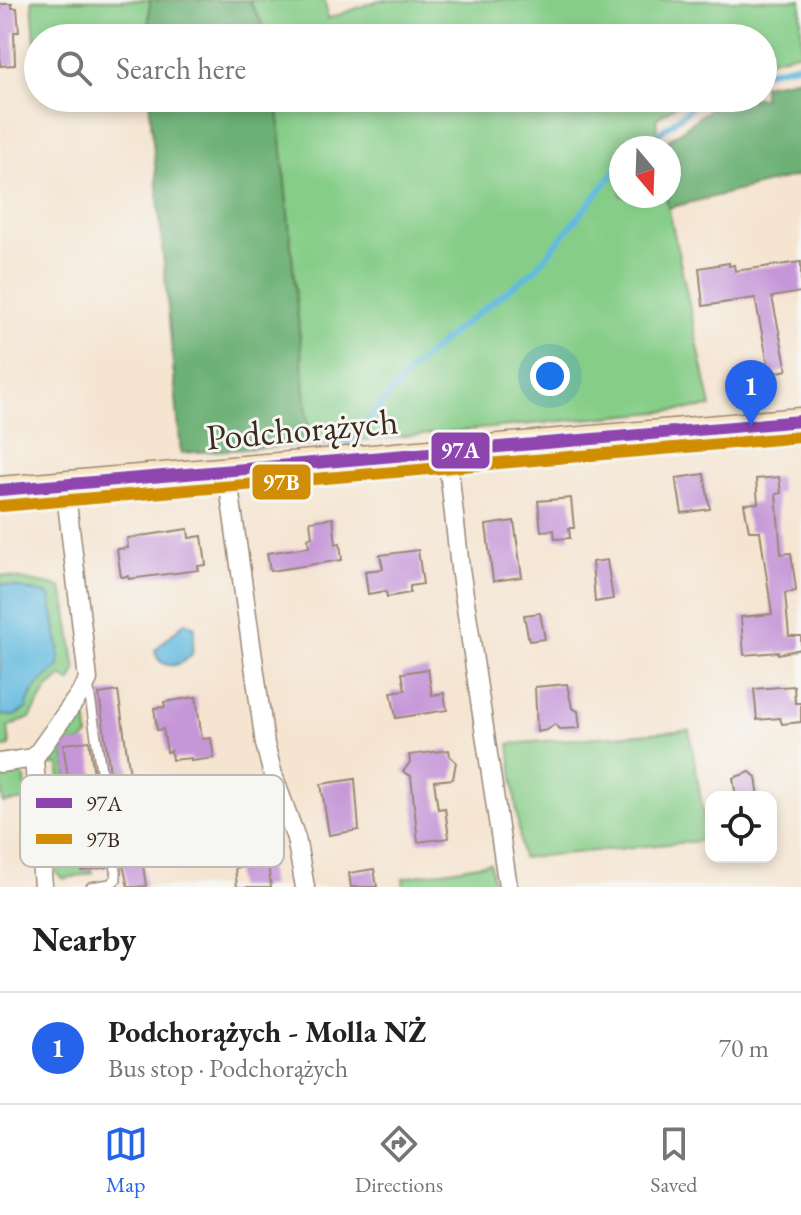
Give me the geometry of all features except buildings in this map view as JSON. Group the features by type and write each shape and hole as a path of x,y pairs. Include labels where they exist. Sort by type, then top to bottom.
{"street":[{"name":"Podchorążych","path":"0,490 801,421"},
{"path":"447,452 460,568 508,887"},
{"path":"227,472 265,744 275,775"},
{"path":"35,775 34,758 88,679 65,486"},
{"path":"0,763 34,758"},
{"path":"284,802 296,838 305,887"},
{"path":"42,867 43,887"}],"lane":[{"path":"88,679 102,775"},
{"path":"91,887 110,884 116,879 116,867"}],"green space":[{"path":"32,0 150,0 149,24 34,24"},
{"path":"150,0 249,0 262,24 149,24"},
{"path":"249,0 325,0 328,19 379,0 801,0 801,52 777,58 777,24 262,24"},
{"path":"801,78 801,175 681,205 681,136 674,136 706,112 777,112 777,82"},
{"path":"150,112 278,112 310,445 181,453"},
{"path":"278,112 666,112 656,119 657,136 609,136 609,208 669,208 711,407 310,445"},
{"path":"0,575 61,587 76,671 70,682 62,676 48,688 30,718 8,727 10,746 0,748"},
{"path":"75,714 87,721 88,736 81,742 63,745 68,775 60,775 59,765 45,765 47,753"},
{"path":"689,730 705,823 705,840 522,858 509,744"},
{"path":"15,770 21,775 20,801 3,803 0,772"},
{"path":"490,863 494,887 404,887 403,878"},
{"path":"55,867 81,867 82,871 92,870 93,873 63,879"}],"water":[{"path":"0,585 50,595 59,648 59,667 38,685 26,709 14,716 0,715"},
{"path":"185,622 195,627 192,654 182,662 165,664 157,657 155,650"}],"waterway":[{"path":"777,69 801,64"},
{"path":"656,136 686,112"},
{"path":"347,444 412,369 452,333 536,269 609,179"}],"transit line":[{"name":"97A","path":"0,490 801,421"},
{"name":"97B","path":"1,506 801,437"}],"place":[{"name":"Podchorążych - Molla NŻ","path":"751,426"}]}
